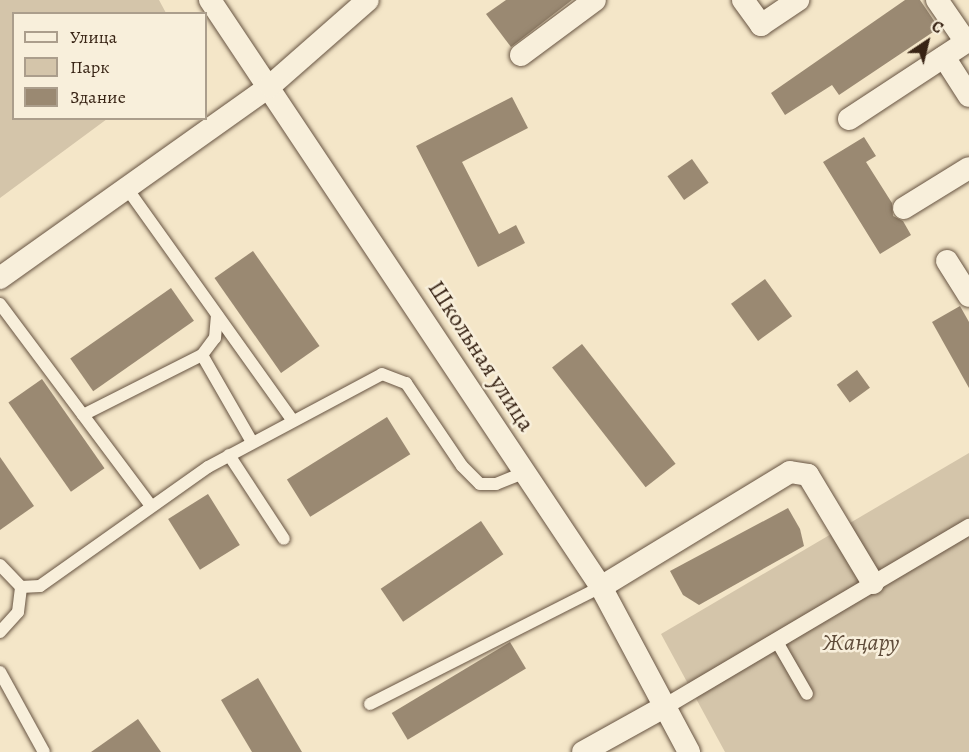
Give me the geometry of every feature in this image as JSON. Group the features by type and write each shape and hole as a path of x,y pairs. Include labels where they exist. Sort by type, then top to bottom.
{"street":[{"name":"Школьная улица","path":"210,0 270,86 601,586 689,752"},
{"path":"0,278 270,86 368,0"},
{"path":"521,55 595,0"},
{"path":"743,0 760,26 798,0"},
{"path":"849,119 966,42 937,0"},
{"path":"944,57 969,96"},
{"path":"904,208 969,168"},
{"path":"947,261 969,296"},
{"path":"601,586 790,472 808,475 873,583"},
{"path":"583,752 666,706 969,527"}],"lane":[{"path":"126,187 292,420"},
{"path":"0,304 151,506"},
{"path":"83,415 202,355 215,339 217,315"},
{"path":"202,355 252,442"},
{"path":"21,588 40,586 151,506 229,455 382,374 406,383 462,465 480,484 496,484 525,472"},
{"path":"229,455 284,539"},
{"path":"0,566 21,588"},
{"path":"370,704 601,586"},
{"path":"0,631 18,612 21,588"},
{"path":"776,640 807,694"},
{"path":"0,672 44,752"}],"green space":[{"path":"0,0 159,0 165,12 12,12 12,120 106,120 0,198"},
{"name":"Жаңару","path":"969,453 969,752 725,752 661,634"}],"building":[{"path":"506,0 572,0 511,47 486,14"},
{"path":"905,0 920,0 939,28 839,95 832,85 785,115 771,93"},
{"path":"512,97 528,128 462,162 499,234 516,225 525,243 478,267 416,146"},
{"path":"864,137 876,156 866,162 892,203 893,216 903,221 911,235 880,254 823,162"},
{"path":"692,159 709,183 684,200 667,176"},
{"path":"253,251 320,346 281,373 214,278"},
{"path":"765,279 792,316 758,341 731,304"},
{"path":"171,288 194,321 93,391 70,359"},
{"path":"960,306 969,322 969,388 932,322"},
{"path":"582,344 676,464 646,487 552,367"},
{"path":"857,370 870,388 850,402 837,385"},
{"path":"42,379 105,468 71,492 8,403"},
{"path":"387,417 410,454 310,517 287,480"},
{"path":"0,457 34,506 0,530"},
{"path":"208,494 240,545 200,570 168,519"},
{"path":"788,508 800,529 804,546 699,605 683,595 670,571"},
{"path":"481,521 503,554 403,622 381,589"},
{"path":"510,642 526,669 408,740 392,713"},
{"path":"258,678 302,752 252,752 221,700"},
{"path":"138,719 161,752 91,752"}]}
